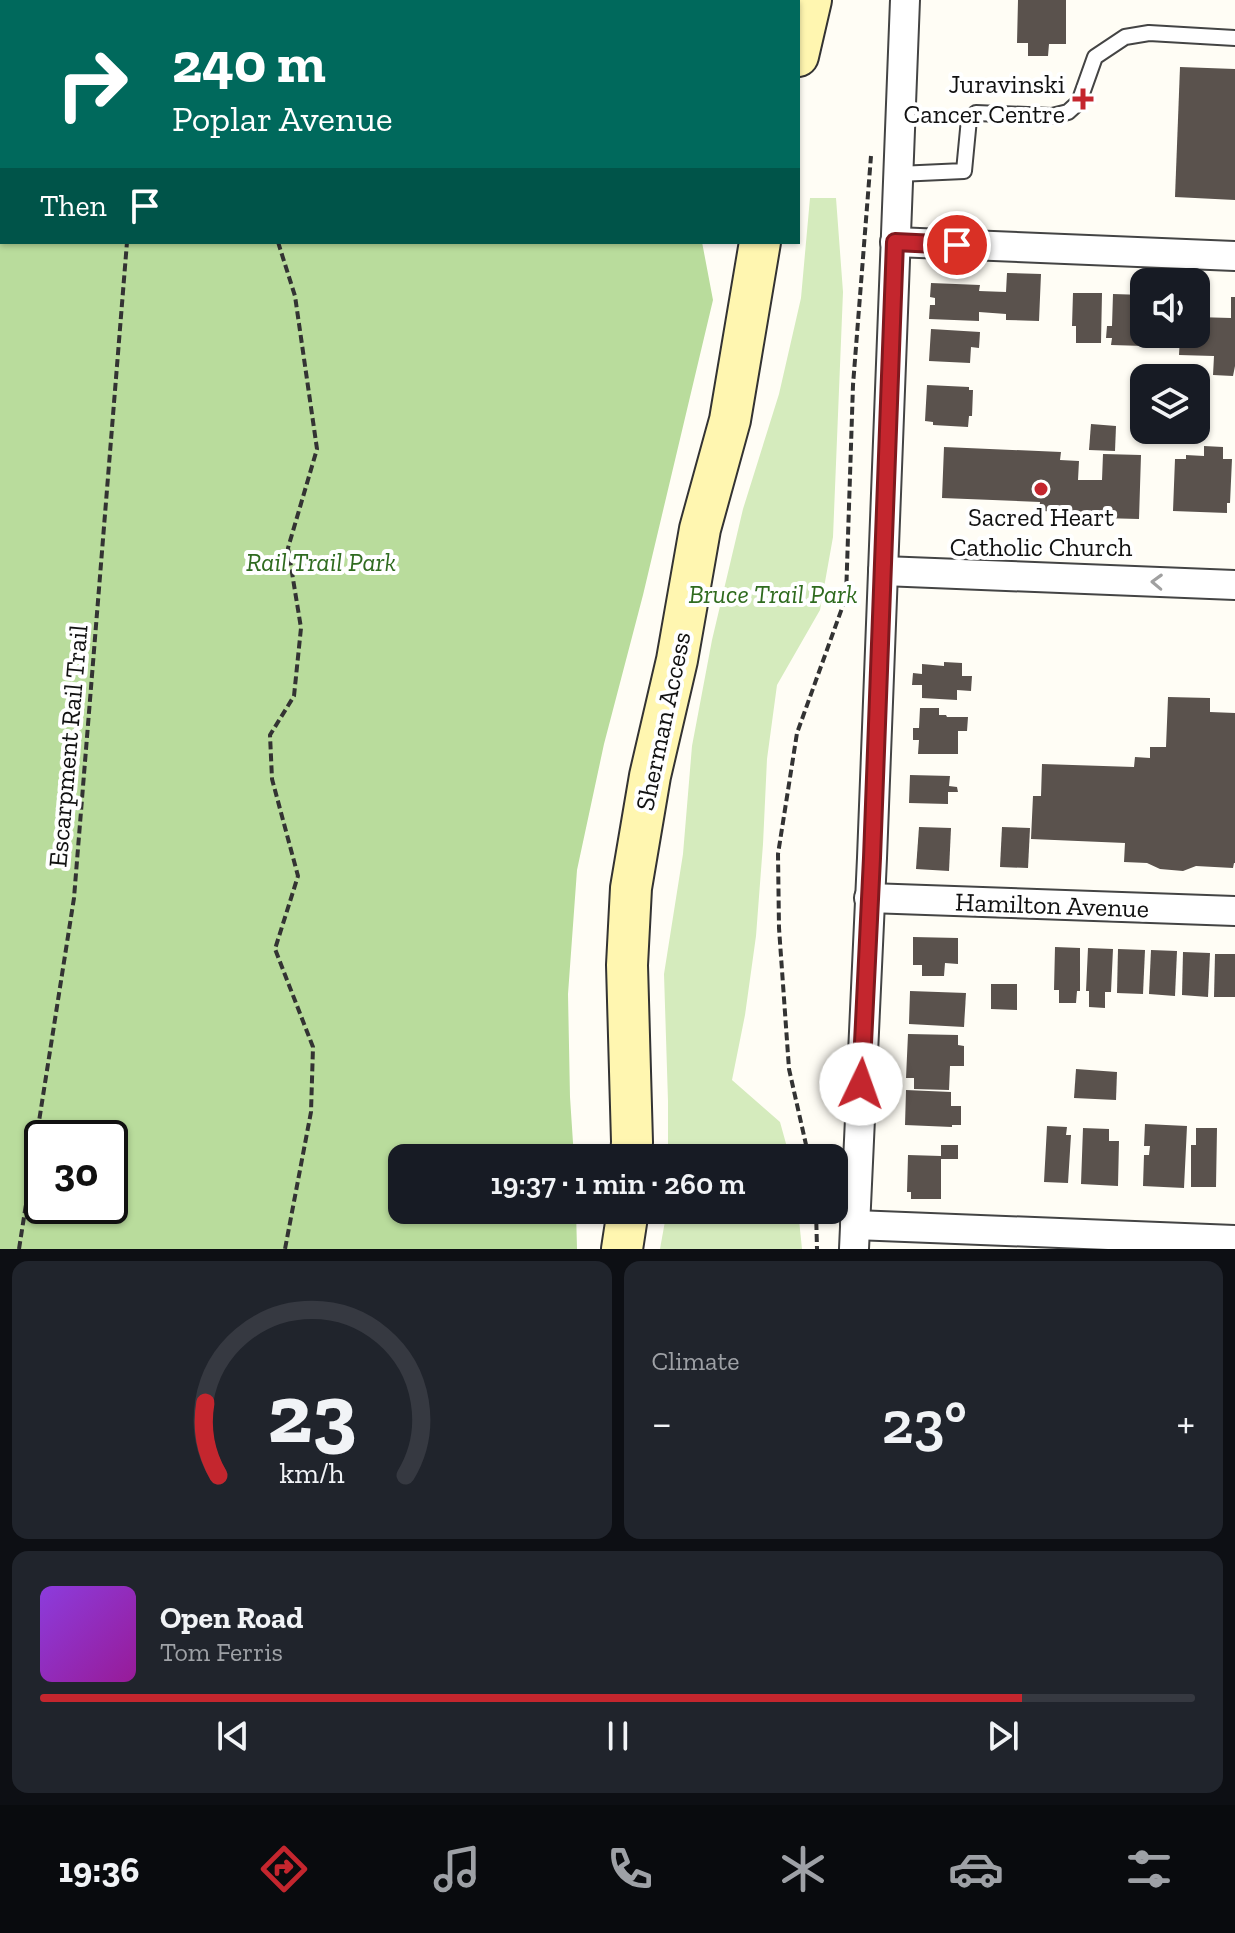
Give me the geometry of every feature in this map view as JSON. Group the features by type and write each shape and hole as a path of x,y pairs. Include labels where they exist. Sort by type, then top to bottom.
{"main road":[{"path":"800,47 811,0"},
{"name":"Sherman Access","path":"631,1144 627,965 631,888 650,776 677,660 700,529 730,420 760,244"},
{"path":"622,1249 626,1224"}],"street":[{"path":"905,0 854,1237 1235,1240"},
{"path":"895,242 1235,256"},
{"path":"883,571 1235,585"},
{"name":"Hamilton Avenue","path":"869,898 1235,911"}],"lane":[{"path":"898,174 964,171 969,119 976,113 1052,116 1068,112 1079,102 1095,57 1125,37 1149,33 1235,38"}],"path":[{"path":"806,1144 789,1069 779,928 778,854 797,733 846,597 853,385 872,143"},
{"name":"Escarpment Rail Trail","path":"19,1249 74,898 127,244"},
{"path":"279,244 295,296 317,449 288,548 301,628 294,696 270,735 272,779 298,876 275,949 313,1047 311,1112 285,1249"},
{"path":"816,1224 817,1249"}],"green space":[{"name":"Bruce Trail Park","path":"810,198 836,198 843,292 833,537 820,610 777,685 767,759 756,936 732,1080 780,1122 786,1144 668,1144 664,974 683,854 692,746 712,640 743,509 779,394 801,298"},
{"name":"Rail Trail Park","path":"0,244 702,244 713,300 604,744 577,870 568,994 573,1144 388,1144 388,1224 576,1224 577,1249 0,1249"},
{"path":"664,1224 799,1224 802,1249 660,1249"}],"building":[{"path":"1018,0 1066,0 1066,44 1049,44 1048,56 1028,56 1028,43 1017,43"},
{"path":"1180,67 1235,69 1235,200 1175,197"},
{"path":"1007,273 1041,274 1039,321 1006,320 1006,314 979,312 979,321 929,319 930,305 935,305 935,298 930,297 931,283 980,285 979,291 1006,292"},
{"path":"1073,293 1102,293 1101,343 1076,343 1076,326 1072,326"},
{"path":"1113,294 1130,295 1130,346 1111,345 1112,338 1106,338 1107,326 1112,326"},
{"path":"1231,297 1235,297 1233,376 1213,375 1214,356 1179,355 1179,348 1210,348 1210,317 1231,318"},
{"path":"931,329 980,332 979,348 971,347 970,363 929,361"},
{"path":"927,385 969,387 973,390 972,416 969,416 968,427 933,425 933,422 925,421"},
{"path":"1091,424 1116,426 1115,451 1089,450"},
{"path":"1204,446 1223,447 1223,459 1232,459 1227,513 1173,511 1175,459 1186,459 1186,455 1204,456"},
{"name":"Sacred Heart Catholic Church","path":"944,447 1061,452 1060,460 1079,461 1078,480 1102,480 1103,454 1141,455 1139,519 1101,518 1082,515 1082,512 1039,511 1040,502 942,498"},
{"path":"944,662 962,663 962,676 972,676 971,691 957,690 957,700 922,698 922,685 912,685 913,673 922,674 922,664 944,666"},
{"path":"1168,697 1210,698 1210,712 1235,713 1233,868 1196,866 1183,871 1160,869 1147,863 1124,862 1125,843 1031,839 1033,796 1041,796 1042,764 1134,767 1135,757 1150,758 1150,747 1166,747"},
{"path":"920,708 939,708 939,715 947,717 968,717 967,731 958,731 958,754 918,754 919,740 913,740 913,728 919,728"},
{"path":"910,775 950,776 949,786 957,787 958,792 948,792 948,804 909,803"},
{"path":"919,827 951,828 949,871 916,869"},
{"path":"1002,827 1030,828 1028,868 1000,867"},
{"path":"913,937 958,938 958,964 945,963 944,976 922,976 922,965 913,965"},
{"path":"1055,947 1080,948 1080,991 1077,991 1076,1003 1059,1003 1059,990 1054,990"},
{"path":"1088,948 1113,949 1111,992 1105,992 1105,1008 1089,1007 1089,991 1086,991"},
{"path":"1118,949 1145,950 1143,994 1117,993"},
{"path":"1151,950 1177,951 1175,996 1149,994"},
{"path":"1183,952 1210,953 1208,997 1182,995"},
{"path":"1215,954 1235,954 1235,997 1214,997"},
{"path":"991,984 1017,984 1017,1010 991,1009"},
{"path":"910,991 966,993 964,1027 909,1024"},
{"path":"908,1034 958,1035 958,1045 964,1046 964,1066 950,1066 949,1090 914,1089 914,1078 906,1078"},
{"path":"1076,1069 1117,1072 1116,1100 1074,1098"},
{"path":"906,1090 951,1092 951,1106 961,1106 961,1125 905,1125"},
{"path":"1145,1124 1187,1126 1184,1188 1143,1186 1144,1155 1149,1155 1150,1146 1144,1146"},
{"path":"1047,1126 1067,1127 1066,1135 1071,1135 1068,1183 1044,1182"},
{"path":"1083,1128 1109,1129 1109,1141 1119,1141 1118,1186 1081,1184"},
{"path":"1196,1128 1217,1128 1216,1187 1191,1187 1191,1145 1196,1145"},
{"path":"941,1145 958,1145 958,1159 941,1159 941,1199 911,1199 911,1192 907,1192 908,1155 941,1156"}],"place":[{"name":"Juravinski Cancer Centre","path":"1083,99"},
{"name":"Sacred Heart Catholic Church","path":"1041,489"}],"route":[{"path":"861,1084 895,242 957,245"}]}
